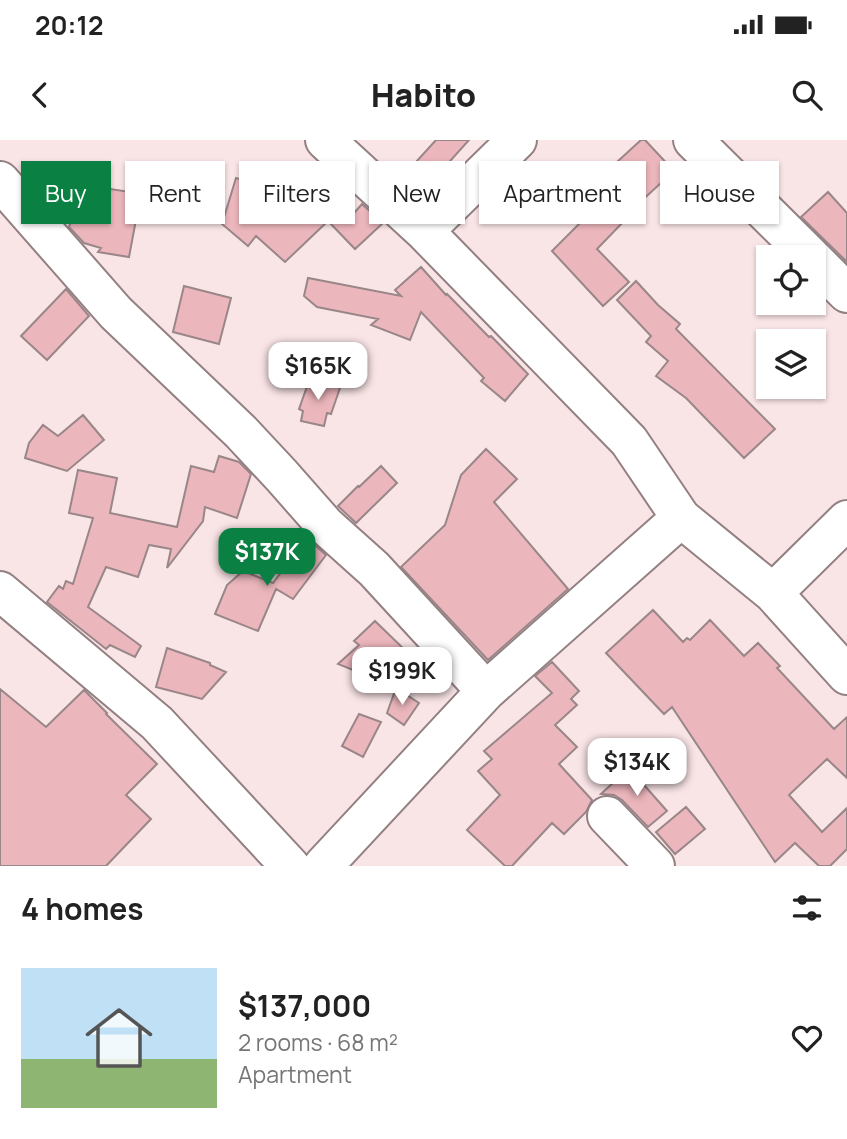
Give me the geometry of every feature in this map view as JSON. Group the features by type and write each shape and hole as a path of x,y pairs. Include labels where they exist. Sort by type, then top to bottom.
{"street":[{"path":"325,140 424,231 629,441 681,518 773,593 847,675"},
{"path":"424,231 517,140"},
{"path":"693,140 800,245"},
{"path":"0,181 117,313 249,441 326,526 374,569 486,691"},
{"path":"826,271 847,293"},
{"path":"323,866 486,691 681,518"},
{"path":"773,593 847,520"},
{"path":"0,592 157,723 290,866"},
{"path":"607,816 656,866"}],"building":[{"path":"436,140 469,140 450,161 417,161"},
{"path":"641,140 645,140 665,161 660,161 660,184 646,197 646,161 618,161"},
{"path":"236,178 239,179 239,224 325,224 285,262 256,236 248,246 222,224 225,224 225,214"},
{"path":"111,189 125,191 125,224 135,224 129,257 98,252 101,248 84,243 69,227 70,224 111,224"},
{"path":"828,192 847,213 847,262 801,217"},
{"path":"362,204 369,210 369,224 382,224 355,249 331,224 355,224 355,212"},
{"path":"579,224 621,224 597,249 629,282 603,306 552,251"},
{"path":"421,267 446,295 528,374 505,401 481,381 484,378 421,312 410,340 371,325 378,319 317,307 304,296 308,278 401,296 395,290"},
{"path":"636,281 680,324 676,329 775,429 744,458 686,398 656,376 668,361 646,342 651,336 617,300"},
{"path":"184,286 231,298 219,344 173,332"},
{"path":"66,289 89,316 47,360 21,336"},
{"path":"310,378 340,388 331,414 327,413 324,426 301,421 303,411 299,409"},
{"path":"83,415 104,440 67,471 25,458 29,443 43,425 58,436"},
{"path":"486,449 517,479 494,502 568,589 488,660 401,567 445,525 461,475"},
{"path":"219,456 239,462 251,474 237,518 205,507 203,521 167,568 171,549 149,545 138,577 106,567 88,607 141,646 135,657 110,645 106,649 47,602 59,586 63,589 66,581 73,584 93,518 69,513 78,470 117,478 110,513 177,527 191,466 214,472"},
{"path":"381,466 397,483 356,523 338,506"},
{"path":"307,538 326,555 293,599 276,589 258,631 215,614 227,585 243,571 273,583"},
{"path":"653,610 683,642 687,638 690,640 710,620 744,656 758,643 780,666 777,668 834,729 847,717 847,778 827,759 789,795 822,832 847,808 847,849 830,866 819,866 795,843 775,862 672,707 664,714 606,653"},
{"path":"375,621 409,654 383,682 338,664 359,645 354,641"},
{"path":"167,648 210,663 226,672 202,699 156,687"},
{"path":"552,662 579,691 571,699 577,705 555,725 577,747 559,764 592,800 586,812 564,834 552,823 512,866 505,866 467,830 500,795 478,771 492,759 484,751 552,693 535,676"},
{"path":"396,688 419,703 404,725 387,713"},
{"path":"0,689 46,727 84,690 157,764 126,795 151,819 106,866 0,866"},
{"path":"359,714 381,722 363,757 342,746"},
{"path":"629,768 667,811 648,827 622,800 614,795 601,794"},
{"path":"686,807 705,829 675,854 656,832"}]}
